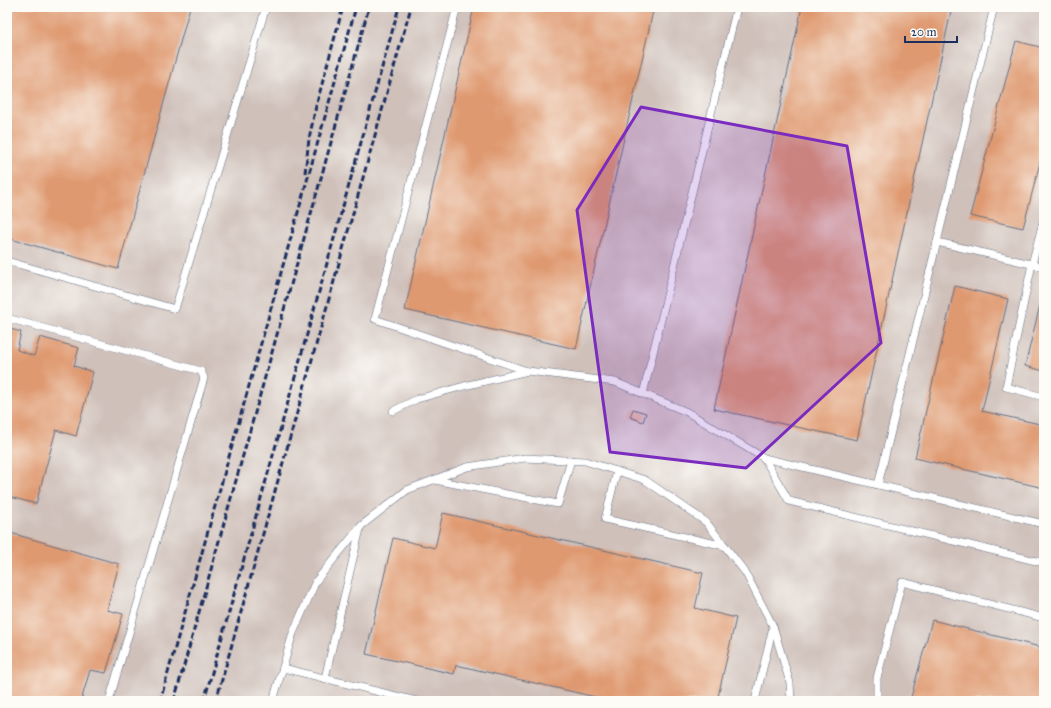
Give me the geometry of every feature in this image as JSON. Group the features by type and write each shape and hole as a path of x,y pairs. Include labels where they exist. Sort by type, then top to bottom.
{"lane":[{"path":"7,261 175,308 266,7"},
{"path":"457,7 375,319 528,371 615,382 687,412 764,458 1044,524"},
{"path":"643,394 737,7"},
{"path":"878,485 994,7"},
{"path":"1044,218 1032,264 1006,387 1044,397"},
{"path":"937,242 1044,267"},
{"path":"7,318 201,371 204,378 109,701"},
{"path":"393,411 417,399 528,371"},
{"path":"273,701 293,633 316,581 361,526 407,490 467,467 525,458 585,461 645,480 706,522 745,572 773,626 790,683 791,701"},
{"path":"764,458 790,501 1044,563"},
{"path":"435,480 558,504 571,460"},
{"path":"617,471 605,519 725,546"},
{"path":"325,678 361,526"},
{"path":"877,701 877,678 902,582 1044,618"},
{"path":"755,701 773,626"},
{"path":"283,668 416,701"}],"highlighted area":[{"path":"641,107 847,146 881,343 746,468 610,452 577,210"}],"shaded area":[{"path":"7,7 1044,7 1044,701 7,701"}],"building":[{"path":"7,7 190,7 118,269 7,238"},
{"path":"474,7 654,7 576,349 405,310"},
{"path":"802,7 952,7 857,440 714,409"},
{"path":"1016,41 1044,48 1044,147 1023,228 970,216"},
{"path":"955,286 1008,299 982,411 1044,425 1044,488 915,458"},
{"path":"1040,305 1044,306 1044,371 1025,366"},
{"path":"7,328 21,332 17,350 34,356 40,337 79,348 74,366 93,372 76,436 56,430 36,504 7,496"},
{"path":"633,409 646,413 643,422 630,417"},
{"path":"443,513 703,573 695,608 736,618 717,701 613,701 456,665 454,674 366,654 393,538 435,548"},
{"path":"7,532 119,564 107,610 123,614 106,673 90,670 81,701 7,701"},
{"path":"932,620 1044,648 1044,701 910,701"}],"railway":[{"path":"305,173 309,139 316,106 343,7"},
{"path":"160,701 356,7"},
{"path":"174,701 369,7"},
{"path":"204,701 399,7"},
{"path":"216,701 411,7"}]}
